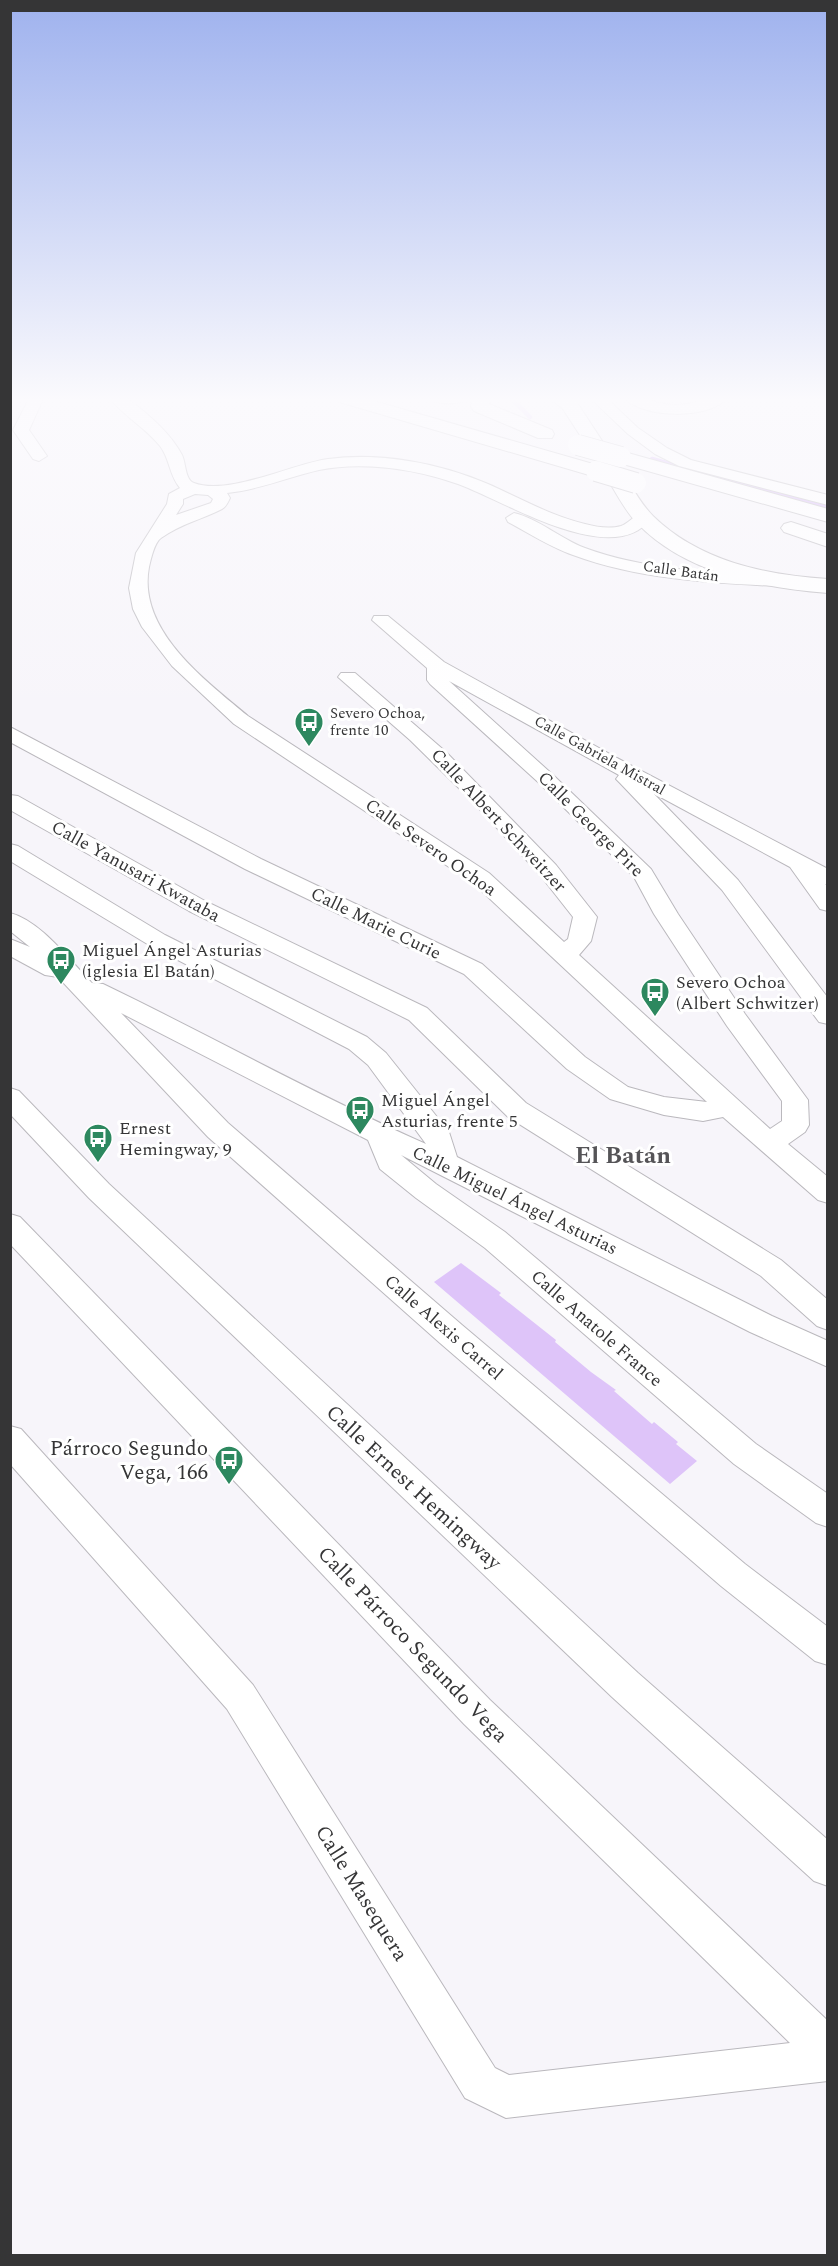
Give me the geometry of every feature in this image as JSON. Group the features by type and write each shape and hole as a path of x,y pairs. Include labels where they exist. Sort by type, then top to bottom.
{"main road":[{"path":"635,503 650,525 701,558 778,581 828,586"},
{"path":"782,503 828,516"},
{"path":"770,522 828,541"},
{"path":"791,528 828,536"}],"street":[{"path":"153,537 180,519 219,503"},
{"name":"Calle Batán","path":"214,506 221,503"},
{"name":"Calle Batán","path":"487,503 551,539 589,555 647,568 778,581"},
{"name":"Calle Batán","path":"517,503 575,528 598,533 616,533 639,524 650,525"},
{"path":"175,504 190,510 214,506"},
{"name":"Calle Severo Ochoa","path":"175,504 142,558 138,592 148,625 180,664 241,720 481,878 764,1139 828,1193"},
{"name":"Calle Batán","path":"513,517 582,545 620,544 650,525"},
{"name":"Calle Batán","path":"551,539 618,553 738,570"},
{"name":"Calle Gabriela Mistral","path":"381,620 437,666 610,762 828,878"},
{"name":"Calle George Pire","path":"437,666 437,680 545,778 643,874 666,914 736,1020 795,1100 796,1125 776,1139 764,1139"},
{"name":"Calle Albert Schweitzer","path":"348,677 402,721 486,802 570,896 585,917 579,940 566,954"},
{"name":"Calle Marie Curie","path":"10,733 84,775 243,858 473,969 576,1063 619,1093 664,1106 703,1112 729,1106"},
{"path":"610,762 730,885 828,1016"},
{"name":"Calle Yanusari Kwataba","path":"10,801 197,906 418,1014 517,1110 771,1268 828,1318"},
{"path":"10,850 158,940 358,1043 377,1059 439,1139 444,1163"},
{"path":"798,861 828,904"},
{"name":"Calle Alexis Carrel","path":"10,920 30,933 218,1130 451,1334 733,1575 828,1649"},
{"name":"Calle Miguel Ángel Asturias","path":"10,946 379,1134 444,1163 761,1324 828,1355"},
{"name":"Calle Ernest Hemingway","path":"10,1097 99,1191 625,1686 828,1868"},
{"name":"Calle Anatole France","path":"379,1134 390,1161 426,1191 495,1240 745,1454 828,1513"},
{"name":"Calle Párroco Segundo Vega","path":"10,1225 477,1712 828,2051"},
{"name":"Calle Masequera","path":"10,1439 240,1697 480,2083 506,2097 828,2060"}],"building":[{"path":"461,1263 501,1293 499,1295 616,1390 614,1391 652,1424 654,1422 678,1442 676,1444 697,1461 670,1484 434,1282"}],"waterway":[{"path":"809,503 828,508"}],"place":[{"name":"Severo Ochoa, frente 10","path":"309,748"},
{"name":"Miguel Ángel Asturias (iglesia El Batán)","path":"61,986"},
{"name":"Severo Ochoa (Albert Schwitzer)","path":"655,1018"},
{"name":"Miguel Ángel Asturias, frente 5","path":"360,1136"},
{"name":"Ernest Hemingway, 9","path":"98,1164"},
{"name":"Párroco Segundo Vega, 166","path":"229,1486"}],"district":[{"name":"El Batán","path":"623,1155"}]}
